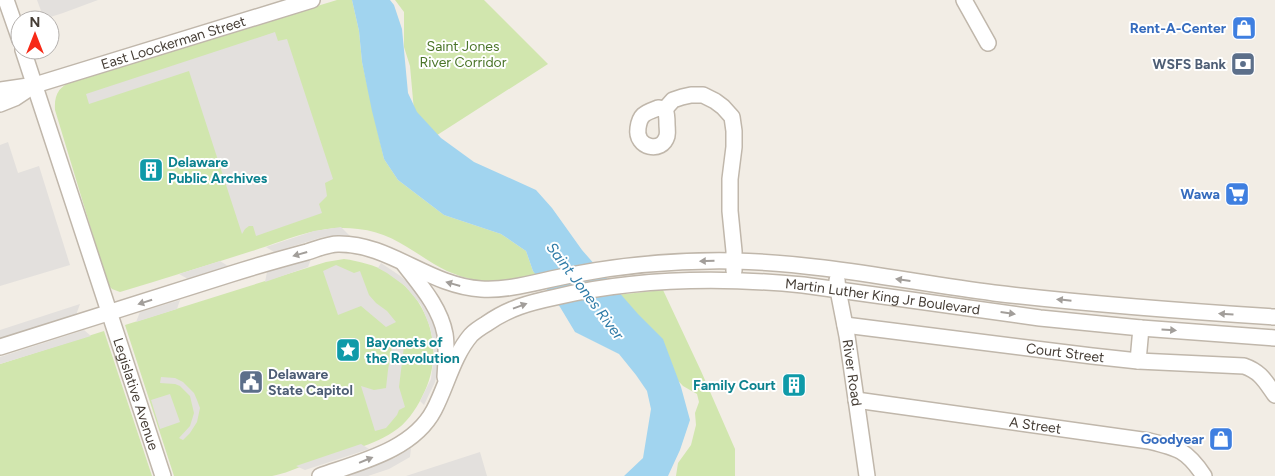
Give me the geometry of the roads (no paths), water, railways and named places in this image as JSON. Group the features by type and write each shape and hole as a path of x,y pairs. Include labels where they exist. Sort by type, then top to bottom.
{"street":[{"name":"East Loockerman Street","path":"35,85 312,0"},
{"path":"964,0 988,43"},
{"name":"Legislative Avenue","path":"26,60 163,476"},
{"path":"0,90 35,85"},
{"path":"0,104 35,85"},
{"path":"665,109 673,100 691,95 703,95 723,107 732,117 734,147 730,179 730,212 735,280"},
{"name":"Martin Luther King Jr Boulevard","path":"0,347 248,268 336,244 356,245 378,251 442,280 482,289 501,288 572,274 616,268 701,261 734,261 837,270 994,293 1142,308 1275,317"},
{"path":"403,263 430,298 440,316 445,334 445,383"},
{"name":"River Road","path":"837,270 838,290 845,325 867,476"},
{"name":"Martin Luther King Jr Boulevard","path":"320,476 364,461 402,444 419,430 434,410 458,356 471,335 496,317 528,303 582,290 619,285 692,280 768,281 1040,318 1275,338"},
{"name":"Court Street","path":"845,325 1138,361 1244,366 1254,370 1263,377 1275,395"},
{"path":"1138,361 1141,328"},
{"name":"A Street","path":"856,400 1149,441 1187,455 1204,476"}],"water":[{"name":"Saint Jones River","path":"352,0 390,0 394,5 402,29 408,93 417,112 441,138 474,162 536,190 552,208 582,250 638,314 663,339 681,387 690,420 680,450 668,476 624,476 643,458 651,409 647,391 619,354 575,332 560,307 533,271 526,251 501,234 444,215 398,180 384,159 362,62 359,31"}],"place":[{"name":"Rent-A-Center","path":"1244,28"},
{"name":"WSFS Bank","path":"1243,64"},
{"name":"Delaware Public Archives","path":"151,170"},
{"name":"Wawa","path":"1237,194"},
{"name":"Bayonets of the Revolution","path":"348,350"},
{"name":"Delaware State Capitol","path":"251,382"},
{"name":"Family Court","path":"794,385"},
{"name":"Goodyear","path":"1221,439"}],"park label":[{"name":"Saint Jones River Corridor","path":"463,54"}]}
